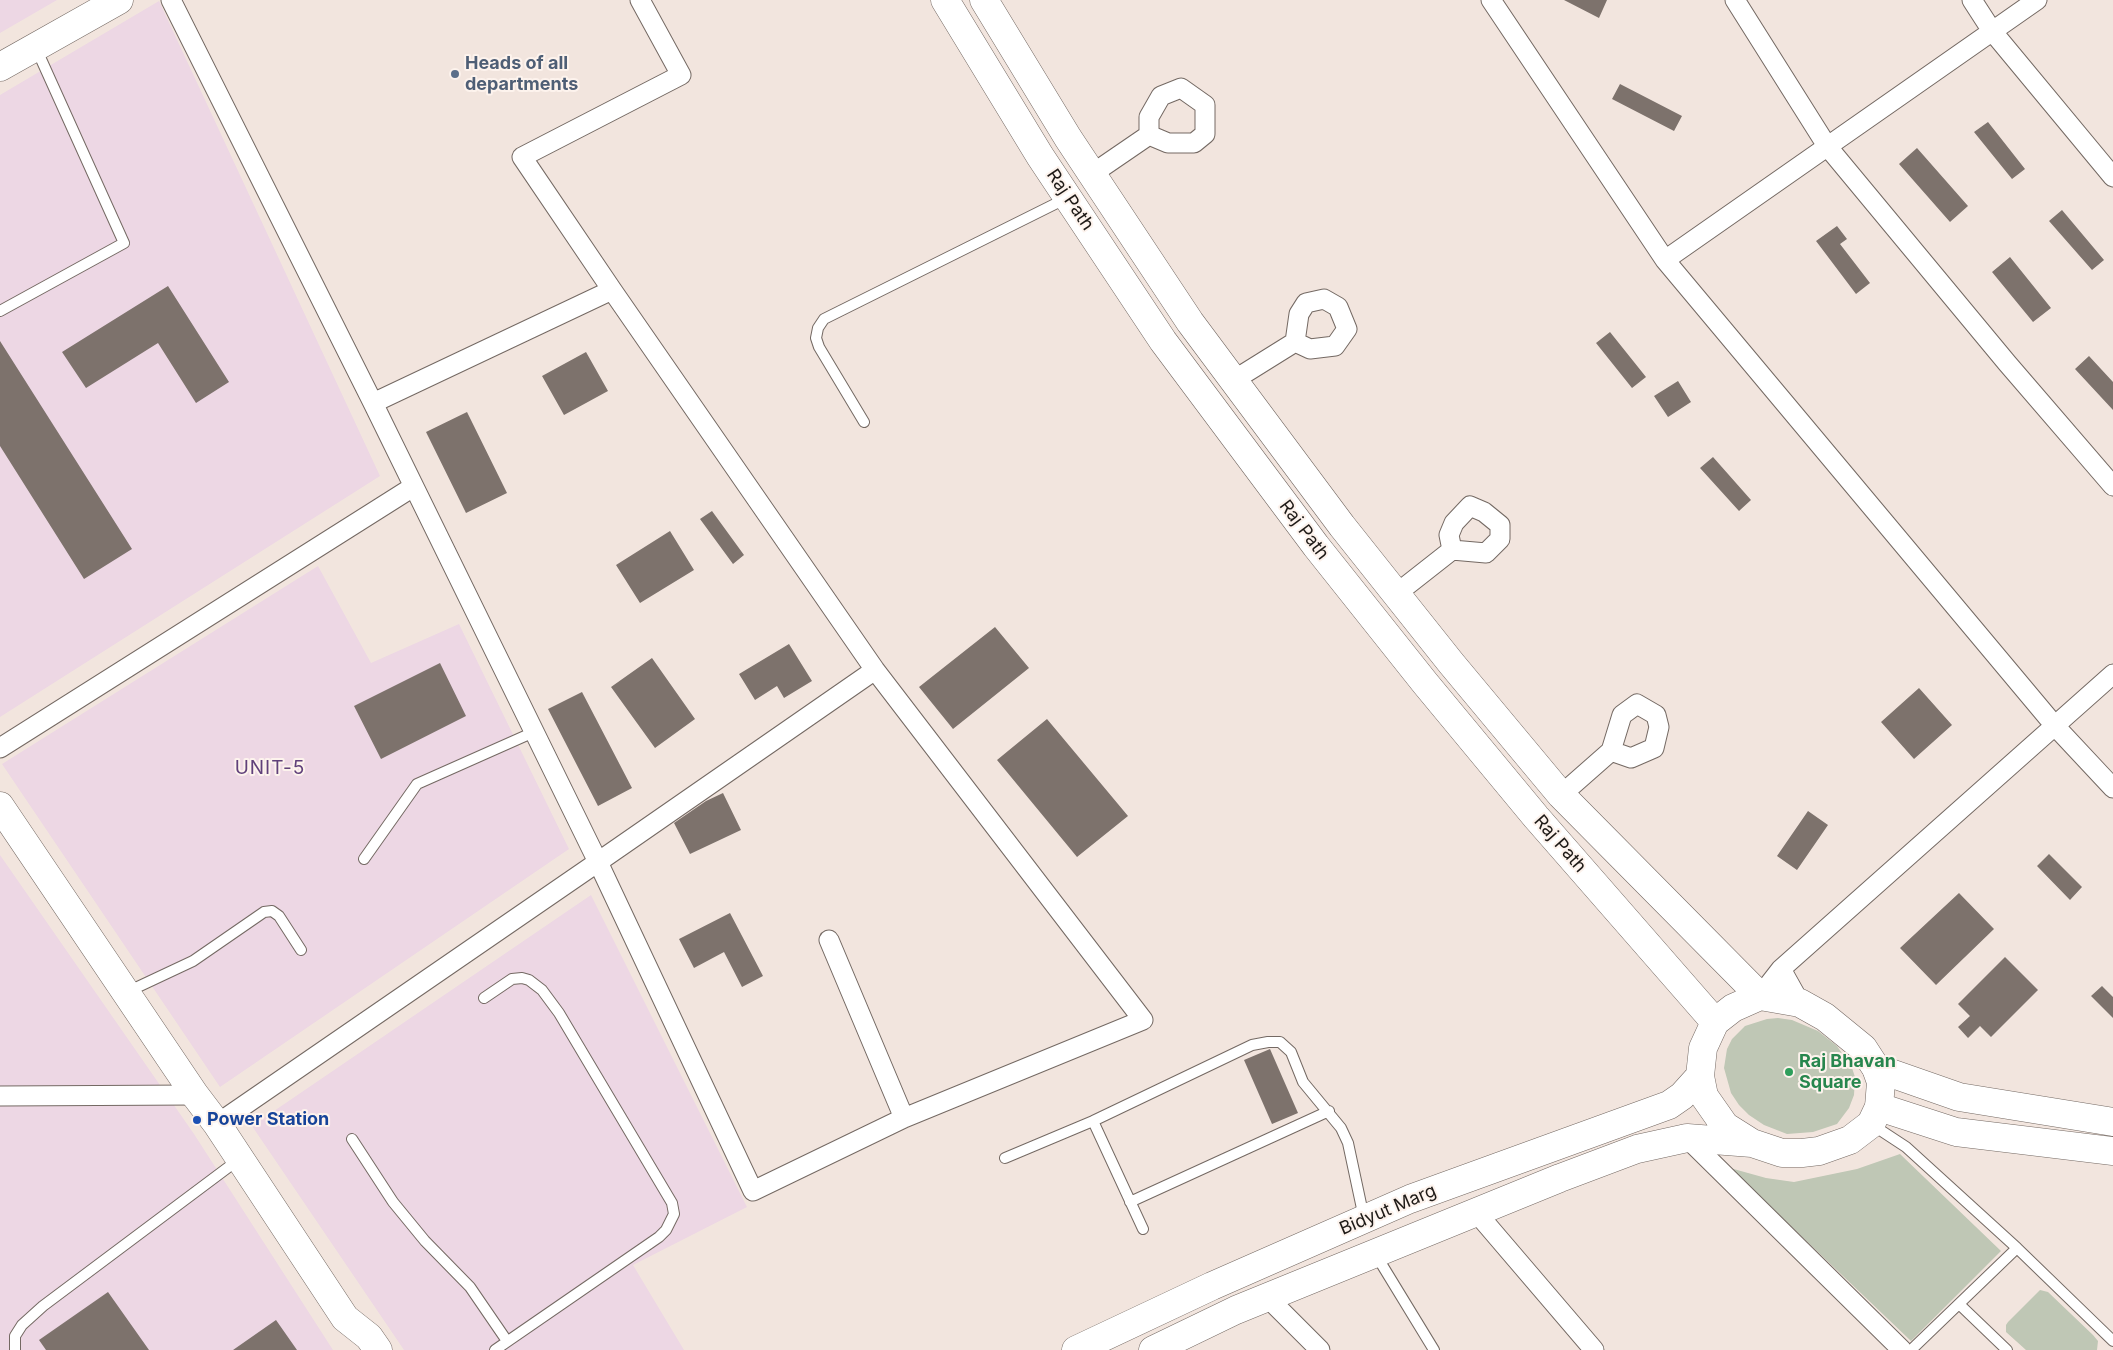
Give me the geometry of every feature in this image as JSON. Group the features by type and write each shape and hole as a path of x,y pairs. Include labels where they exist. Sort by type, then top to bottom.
{"main road":[{"path":"0,67 119,0"},
{"name":"Raj Path","path":"945,0 1068,198 1163,341 1316,546 1425,683 1536,817 1715,1022"},
{"name":"Raj Path","path":"984,0 1092,174 1190,322 1342,526 1451,663 1561,795 1760,996"},
{"path":"0,806 195,1095 217,1124 346,1318 369,1337 378,1350"},
{"path":"1760,996 1800,1003 1825,1018 1862,1048 1876,1068 1881,1082 1875,1115 1850,1140 1838,1145 1802,1153 1782,1153 1752,1143 1725,1126 1704,1096 1700,1076 1703,1048 1715,1022 1733,1008 1760,996"},
{"path":"1876,1068 1959,1097 2113,1122"},
{"name":"Bidyut Marg","path":"1076,1350 1410,1198 1669,1105 1682,1096 1700,1076"},
{"path":"1875,1115 1956,1132 2113,1151"},
{"name":"Bidyut Marg","path":"1153,1350 1268,1298 1476,1212 1637,1149 1687,1138 1752,1143"},
{"path":"346,1318 354,1350"}],"street":[{"path":"170,0 373,403 598,862 753,1191 904,1118 1144,1020 875,670 522,157 681,75 640,0"},
{"path":"1491,0 1665,260 2055,726 2113,788"},
{"path":"1735,0 1827,146 2006,364 2113,486"},
{"path":"1972,0 1992,31 2113,177"},
{"path":"1665,260 2037,0"},
{"path":"1092,174 1149,135"},
{"path":"373,403 612,290"},
{"path":"1234,380 1295,342"},
{"path":"0,748 413,487"},
{"path":"1396,594 1452,550"},
{"path":"217,1124 875,670"},
{"path":"1760,996 1781,969 2113,674"},
{"path":"1561,795 1611,751"},
{"path":"829,940 904,1118"},
{"path":"1781,969 1800,1003"},
{"path":"0,1096 195,1095"},
{"path":"1687,1138 1902,1350"},
{"path":"1476,1212 1594,1350"},
{"path":"1268,1298 1320,1350"}],"lane":[{"path":"0,310 124,243 36,48"},
{"path":"864,422 819,347 816,338 818,328 824,319 1068,198"},
{"path":"364,860 417,784 534,732"},
{"path":"126,992 193,961 264,912 272,912 279,916 301,950"},
{"path":"484,998 512,979 522,978 529,980 542,990 559,1013 672,1203 674,1214 666,1230 659,1237 494,1350"},
{"path":"1004,1158 1093,1121 1252,1045 1280,1042 1291,1052 1303,1082 1341,1128 1348,1143 1364,1219"},
{"path":"1130,1202 1329,1112"},
{"path":"1875,1115 1906,1147 2017,1248 2113,1341"},
{"path":"1093,1121 1143,1230"},
{"path":"352,1139 393,1202 425,1241 470,1287 507,1341"},
{"path":"15,1350 15,1336 22,1324 240,1159"},
{"path":"1911,1350 2017,1248"},
{"path":"1375,1254 1434,1350"},
{"path":"1959,1304 2007,1350"}],"shaded area":[{"path":"0,0 57,0 0,33"},
{"path":"159,1 380,476 0,717 0,95"},
{"path":"318,566 371,663 459,624 569,849 220,1087 2,764"},
{"path":"0,855 194,1134 333,1350 0,1350"},
{"path":"591,895 747,1207 633,1265 684,1350 404,1350 252,1126"}],"green space":[{"name":"Raj Bhavan Square","path":"1767,1019 1792,1020 1818,1031 1837,1046 1852,1068 1855,1077 1854,1095 1849,1108 1837,1124 1813,1132 1787,1134 1764,1125 1749,1115 1731,1093 1724,1068 1727,1049 1732,1039 1745,1026"},
{"path":"1900,1154 2001,1251 1911,1341 1730,1168 1766,1178 1794,1182 1857,1169"},
{"path":"2040,1290 2048,1292 2093,1335 2098,1341 2097,1350 2026,1350 2006,1332 2008,1322"}],"building":[{"path":"1564,0 1607,0 1599,18"},
{"path":"1620,84 1682,116 1674,131 1612,99"},
{"path":"1988,122 2025,169 2012,179 1974,132"},
{"path":"1917,148 1968,206 1950,222 1899,164"},
{"path":"2062,210 2104,260 2092,270 2049,221"},
{"path":"1837,226 1847,239 1840,244 1870,283 1856,294 1816,241"},
{"path":"2010,257 2051,308 2033,322 1992,272"},
{"path":"168,286 229,382 196,403 158,343 86,388 62,352"},
{"path":"1610,332 1646,377 1632,388 1596,343"},
{"path":"0,341 132,549 84,579 0,446"},
{"path":"586,352 608,391 564,415 542,376"},
{"path":"2089,356 2113,382 2113,410 2075,369"},
{"path":"1678,381 1691,402 1668,417 1654,396"},
{"path":"467,412 507,493 466,513 426,432"},
{"path":"1713,457 1751,500 1739,511 1700,468"},
{"path":"712,511 744,555 733,564 700,519"},
{"path":"670,531 694,570 640,603 616,565"},
{"path":"995,627 1029,668 953,729 919,687"},
{"path":"789,644 812,681 784,698 777,686 755,700 739,674"},
{"path":"652,658 695,719 655,748 611,687"},
{"path":"440,663 466,716 381,759 354,706"},
{"path":"1919,688 1952,725 1914,759 1881,722"},
{"path":"582,692 632,788 598,806 548,709"},
{"path":"1047,719 1128,816 1077,857 997,760"},
{"path":"723,793 741,830 690,854 674,823 706,801"},
{"path":"1808,811 1828,825 1797,870 1777,856"},
{"path":"2049,854 2082,887 2070,900 2037,866"},
{"path":"1959,893 1994,929 1936,985 1900,948"},
{"path":"730,913 763,976 742,987 724,952 694,968 679,939"},
{"path":"2005,957 2038,990 1991,1037 1980,1026 1968,1038 1958,1027 1970,1016 1958,1004"},
{"path":"2102,986 2113,997 2113,1018 2091,996"},
{"path":"1270,1049 1298,1113 1272,1124 1244,1060"},
{"path":"108,1292 149,1350 46,1350 39,1340"},
{"path":"276,1320 297,1350 233,1350"}],"place":[{"name":"Heads of all departments","path":"455,74"},
{"name":"Raj Bhavan Square","path":"1789,1072"},
{"name":"Power Station","path":"197,1120"}],"district":[{"name":"UNIT-5","path":"270,768"}]}
